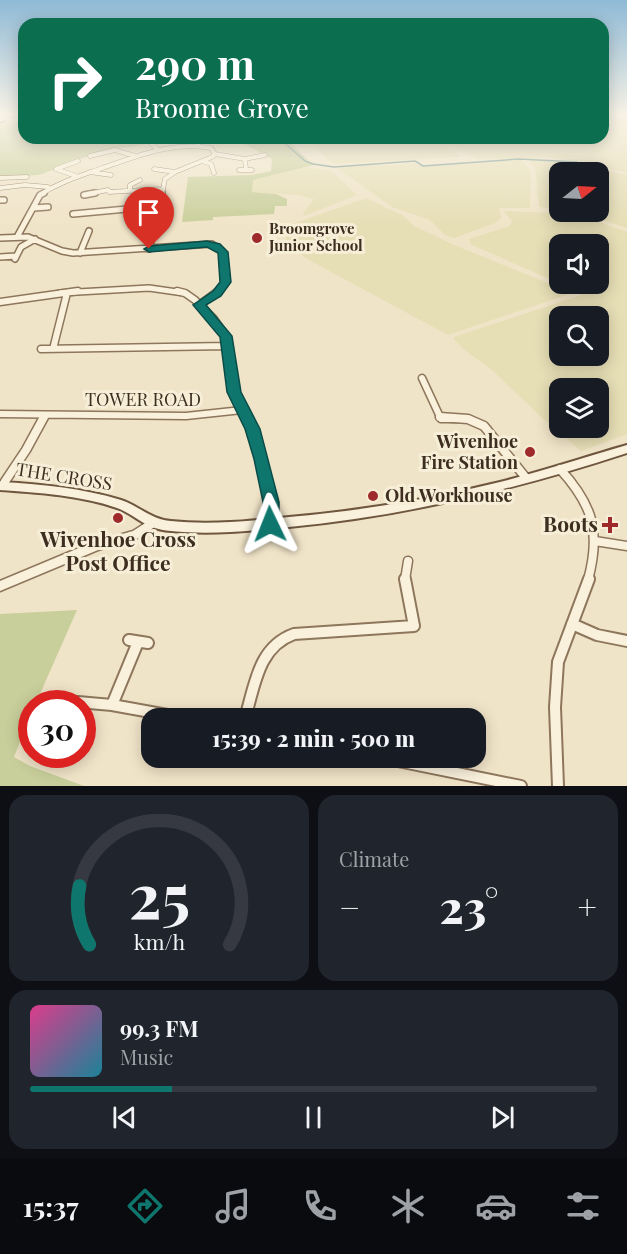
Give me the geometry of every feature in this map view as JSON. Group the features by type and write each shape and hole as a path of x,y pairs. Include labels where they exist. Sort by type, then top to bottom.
{"main road":[{"name":"THE CROSS","path":"1,486 47,489 100,498 131,508 153,522 185,528 270,524 397,509 441,500 627,449"}],"street":[{"path":"90,156 103,153"},
{"path":"123,153 135,156"},
{"path":"17,237 40,195 48,188 145,153"},
{"path":"149,249 165,179 215,154 245,159 265,155"},
{"path":"239,170 249,170 245,159"},
{"path":"76,177 56,169 78,161"},
{"path":"202,162 211,165 214,173"},
{"path":"154,169 175,172"},
{"path":"90,172 111,175"},
{"path":"0,178 27,177"},
{"path":"130,191 130,185 140,180"},
{"path":"0,188 25,185 48,188"},
{"path":"84,195 97,190 162,189"},
{"path":"73,214 159,206"},
{"path":"34,208 48,207"},
{"path":"80,253 88,231"},
{"path":"0,238 35,239 62,251 80,253 212,244 222,250 226,282 217,293 199,305"},
{"path":"0,257 15,258 21,247 35,239"},
{"path":"0,302 31,295 160,288 185,293 224,333 234,392 253,429 261,459 271,502 270,524"},
{"path":"53,349 67,293"},
{"path":"41,349 227,346"},
{"path":"422,378 441,419 458,417 475,420 484,426 526,478"},
{"name":"TOWER ROAD","path":"0,414 186,416 242,410"},
{"path":"1,486 26,450 45,415"},
{"path":"558,786 556,717 558,664 563,643 589,580 595,541 592,518 585,497 576,483 560,469"},
{"path":"0,586 87,549 137,534 153,522"},
{"path":"595,541 627,546"},
{"path":"248,708 266,652 280,640 294,634 414,626 405,581 408,561"},
{"path":"572,624 597,635 627,641"},
{"path":"112,705 138,642"},
{"path":"96,704 141,710"},
{"path":"432,768 521,786"}],"shaded area":[{"path":"321,153 457,153 459,157 335,164"},
{"path":"463,153 627,153 627,173 609,169 609,162 580,162 563,158 478,159"},
{"path":"522,160 531,172 530,208 499,208 501,218 495,223 454,238 445,235 430,220 392,207 337,168 415,163 422,167"},
{"path":"529,160 560,162 549,162 549,208 539,207 535,169"},
{"path":"306,167 331,171 357,195 304,216 303,213 314,199 298,195 252,192 252,180"},
{"path":"609,171 627,175 627,228 609,222"},
{"path":"366,198 402,215 414,226 454,245 549,284 549,294 569,294 448,335 309,260 287,244 285,232 287,226"},
{"path":"504,212 549,213 549,222 598,222 627,232 627,434 581,451 566,438 609,438 609,378 549,378 549,424 492,370 462,348 454,339 454,337 580,294 609,294 609,234 549,234 549,279 472,245 469,239 510,226 512,221"}],"green space":[{"path":"0,153 101,153 39,175 0,177"},
{"path":"261,153 300,153 310,162 318,164 253,180 252,192 276,194 287,199 287,206 275,206 274,214 213,217 213,220 182,222 188,177 252,175 271,171 272,159"},
{"path":"77,610 42,690 18,690 18,747 14,757 18,759 18,768 35,768 84,786 0,786 0,614"}],"waterway":[{"path":"296,153 305,161 313,164 334,167 415,161 423,166 519,159 577,162"}],"place":[{"name":"Broomgrove Junior School","path":"257,238"},
{"name":"Wivenhoe Fire Station","path":"530,452"},
{"name":"Old Workhouse","path":"373,496"},
{"name":"Wivenhoe Cross Post Office","path":"118,518"},
{"name":"Boots","path":"610,525"}],"route":[{"path":"149,249 212,244 223,252 226,282 217,293 199,305 226,336 234,392 253,429 261,459 271,502 270,524"}]}
